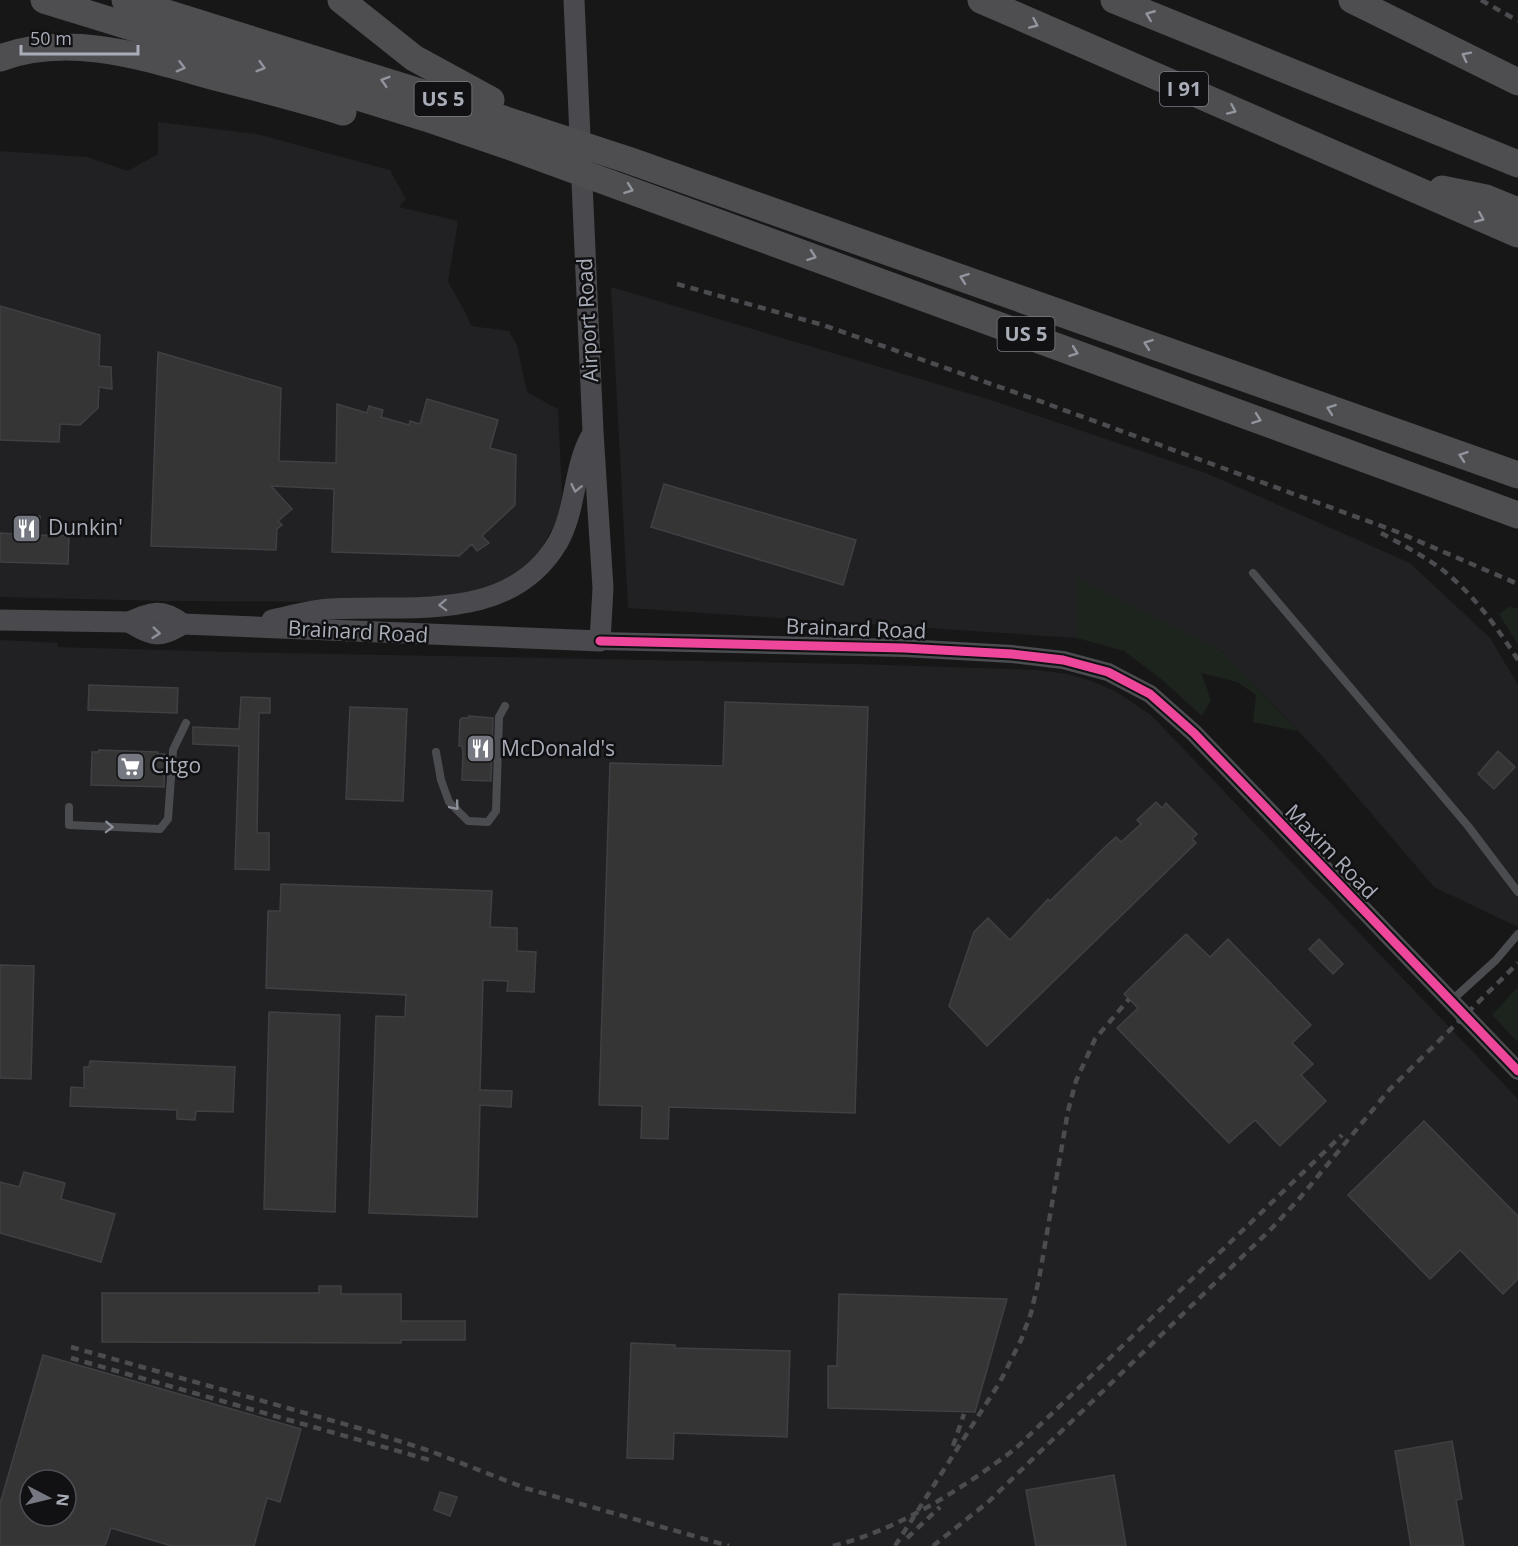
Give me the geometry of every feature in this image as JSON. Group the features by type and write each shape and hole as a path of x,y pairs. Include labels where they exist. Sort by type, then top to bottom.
{"highway":[{"name":"US 5","path":"44,0 426,118 534,155 1518,515"},
{"name":"US 5","path":"125,0 442,99 759,206 1518,475"},
{"path":"341,0 414,58 474,93 525,116 703,177 759,206"},
{"name":"I 91","path":"981,0 1518,234"},
{"path":"1114,0 1518,164"},
{"path":"1352,0 1518,82"},
{"path":"1186,29 1299,92 1518,183"},
{"path":"0,58 22,51 52,47 99,49 171,65 439,139 534,155"},
{"path":"1388,178 1486,198 1518,211"}],"main road":[{"name":"Airport Road","path":"573,0 593,432 603,588 600,641"},
{"path":"240,627 327,609 464,604 483,600 511,588 541,565 561,537 570,513 584,454 593,432"},
{"name":"Brainard Road","path":"0,620 129,622 148,614 170,614 183,624 600,641"}],"street":[{"name":"Brainard Road","path":"600,641 904,648 1012,654 1064,660 1108,672"},
{"name":"Maxim Road","path":"1108,672 1150,694 1194,733 1518,1071"}],"lane":[{"path":"1253,573 1468,826 1518,892"},
{"path":"436,752 441,780 449,802 468,821 488,822 496,811 499,717 505,706"},
{"path":"69,807 69,825 160,829 168,819 173,750 186,723"},
{"path":"1451,1001 1496,960 1518,934"}],"shaded area":[{"path":"158,122 257,134 390,170 406,199 399,207 458,221 448,282 471,326 509,331 517,345 527,392 558,409 562,496 558,518 541,549 516,577 483,591 444,596 345,602 0,597 0,151 87,157 128,171 158,154"},
{"path":"611,287 991,400 1206,473 1410,563 1490,638 1518,685 1518,927 1434,887 1323,757 1222,651 1078,579 1077,638 628,608"},
{"path":"1077,578 1222,651 1298,731 1253,722 1256,695 1237,682 1201,673 1211,700 1202,716 1161,679 1124,651 1077,638"},
{"path":"1508,607 1518,608 1518,645 1499,614"},
{"path":"0,640 58,643 58,647 1037,670 1068,674 1115,691 1151,715 1518,1099 1518,1546 0,1546"},
{"path":"1518,987 1518,1042 1492,1015"}],"building":[{"path":"0,306 100,335 99,366 111,367 112,389 99,387 98,408 80,425 60,424 59,442 0,440"},
{"path":"158,352 281,388 279,461 336,463 337,404 367,413 369,406 383,410 381,417 409,425 410,421 420,424 427,399 498,420 490,448 516,455 515,505 482,536 489,543 477,551 472,544 459,556 332,552 334,489 271,486 292,509 278,521 282,525 277,529 276,550 151,546"},
{"path":"664,484 856,540 843,585 651,527"},
{"path":"16,515 40,516 40,535 69,536 68,564 0,562 0,533 16,534"},
{"name":"Citgo","path":"89,685 178,688 177,713 88,710"},
{"path":"241,697 270,698 270,713 259,713 257,833 269,833 269,870 235,869 239,746 193,744 193,727 239,729"},
{"path":"725,702 868,707 855,1113 669,1107 668,1139 641,1138 642,1106 599,1105 610,763 723,766"},
{"path":"350,707 407,709 403,801 346,799"},
{"name":"McDonald's","path":"469,716 493,718 491,781 462,780 463,752 462,746 459,746 460,720 469,718"},
{"name":"Citgo","path":"99,750 165,754 164,787 91,785 92,752 99,752"},
{"path":"1498,751 1515,767 1494,789 1478,774"},
{"path":"1156,802 1162,808 1166,803 1197,834 1192,839 1196,843 987,1046 949,1006 974,932 988,918 1010,940 1048,899 1050,901 1116,837 1121,842 1141,824 1137,820"},
{"path":"281,884 492,891 490,927 517,928 517,951 536,952 534,992 507,991 508,981 483,980 480,1090 512,1091 511,1107 480,1105 477,1217 369,1213 376,1016 405,1017 406,995 266,988 268,911 280,911"},
{"path":"1186,934 1210,957 1228,939 1311,1025 1292,1043 1313,1064 1301,1075 1326,1101 1280,1146 1255,1120 1229,1143 1117,1028 1138,1008 1124,994"},
{"path":"1319,939 1343,964 1333,974 1309,949"},
{"path":"0,965 34,966 31,1079 0,1078"},
{"path":"269,1012 340,1015 335,1212 264,1209"},
{"path":"90,1061 235,1067 233,1112 196,1111 195,1120 177,1119 177,1110 70,1106 71,1087 84,1088 84,1067 89,1067"},
{"path":"1424,1121 1518,1216 1518,1279 1503,1294 1460,1250 1430,1279 1348,1195"},
{"path":"24,1172 65,1183 61,1199 115,1214 101,1262 0,1233 0,1182 19,1187"},
{"path":"319,1286 341,1286 341,1294 401,1294 401,1321 465,1321 465,1340 401,1340 401,1343 102,1342 102,1293 319,1293"},
{"path":"839,1294 1007,1299 975,1412 828,1408 828,1366 837,1366"},
{"path":"631,1343 675,1345 675,1348 790,1351 787,1437 674,1433 673,1459 627,1458"},
{"path":"43,1355 301,1429 280,1502 267,1498 254,1546 172,1546 111,1528 105,1546 0,1546 0,1504"},
{"path":"1452,1441 1462,1499 1456,1500 1464,1546 1411,1546 1395,1451"},
{"path":"1114,1475 1126,1546 1036,1546 1026,1490"},
{"path":"440,1492 457,1497 450,1516 434,1510"}],"railway":[{"path":"1481,0 1518,21"},
{"path":"677,284 823,325 1034,399 1395,531 1518,584"},
{"path":"1381,533 1440,568 1463,588 1483,611 1518,660"},
{"path":"933,1546 987,1503 1272,1228 1299,1199 1390,1089 1518,963"},
{"path":"895,1546 1000,1382 1021,1340 1031,1313 1039,1279 1068,1111 1076,1081 1095,1039 1129,999"},
{"path":"833,1546 858,1539 906,1519 973,1479 1015,1449 1342,1135"},
{"path":"71,1347 362,1429 430,1451 525,1488 729,1546"},
{"path":"71,1358 433,1461"},
{"path":"953,1446 964,1414"},
{"path":"907,1538 940,1507"}],"cycle path":[{"path":"600,641 904,648 1012,654 1063,660 1108,672 1150,694 1194,733 1518,1071"}],"place":[{"name":"Dunkin'","path":"27,528"},
{"name":"McDonald's","path":"480,749"},
{"name":"Citgo","path":"130,766"}]}
